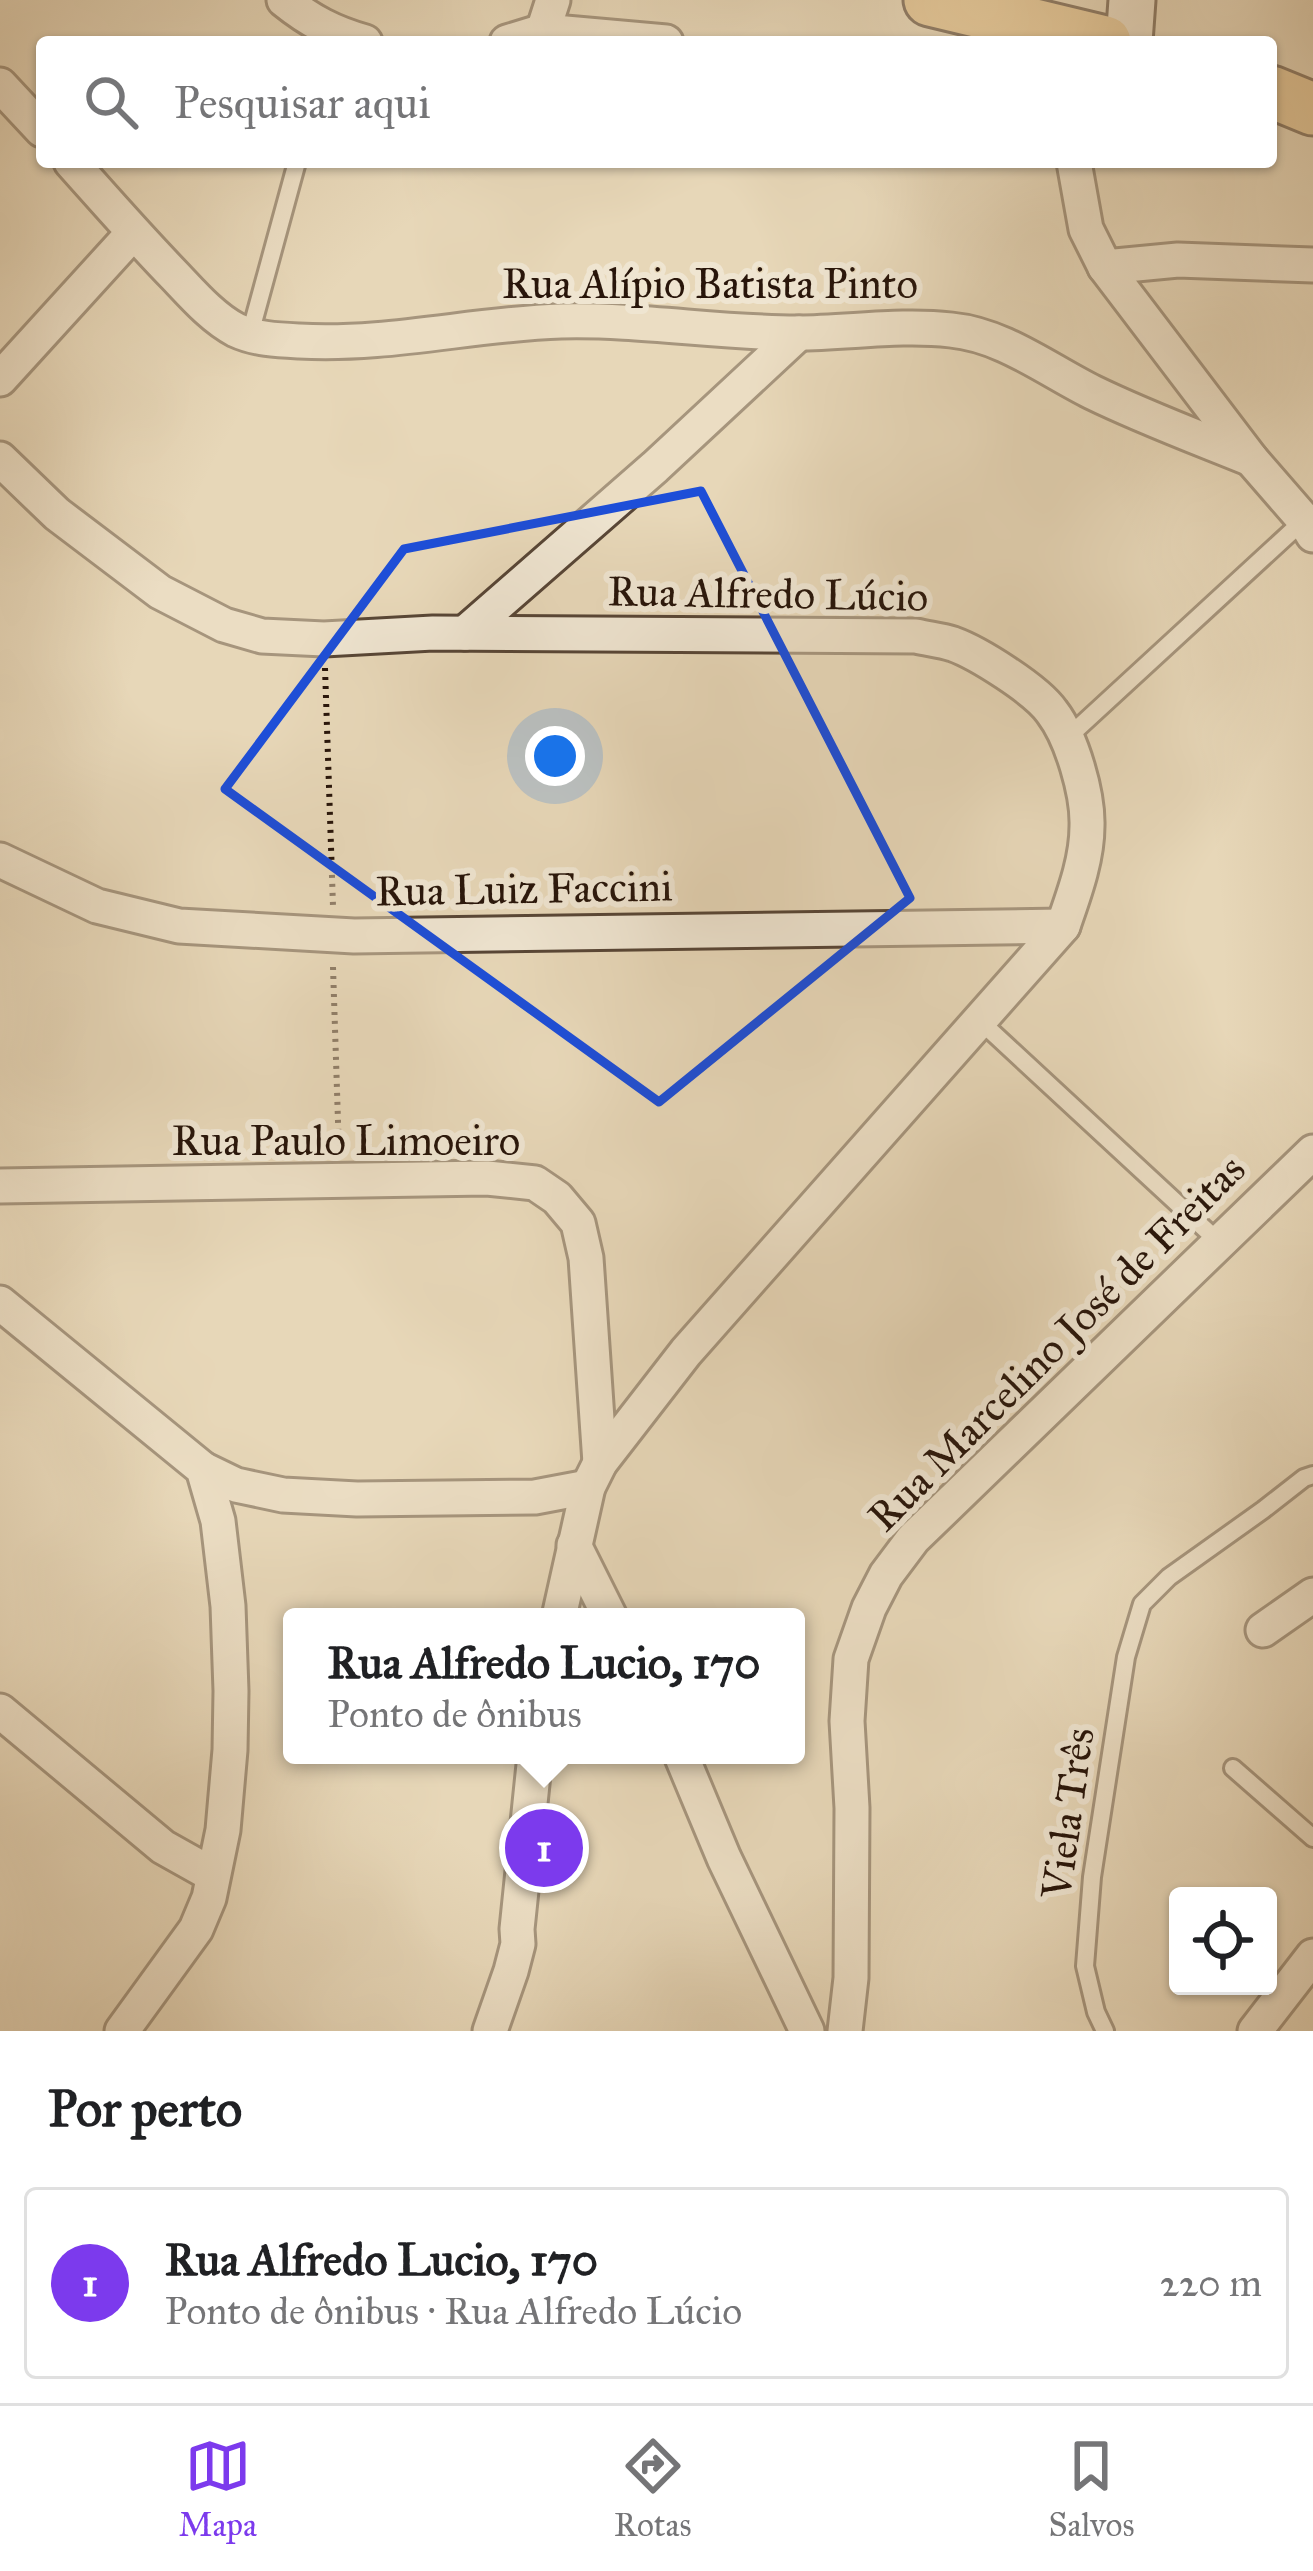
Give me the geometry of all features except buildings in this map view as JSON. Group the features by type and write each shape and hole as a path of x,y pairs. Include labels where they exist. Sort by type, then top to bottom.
{"main road":[{"path":"930,0 1080,36"},
{"path":"1129,36 1132,0"},
{"path":"1277,94 1313,109"}],"street":[{"path":"284,0 338,36"},
{"path":"516,36 548,16 639,36"},
{"path":"0,85 36,124"},
{"name":"Rua Alípio Batista Pinto","path":"76,168 200,301 235,329 268,339 342,344 562,321 799,333 954,330 995,340 1090,391 1251,459"},
{"path":"1075,168 1086,229 1106,267 1251,459 1309,527"},
{"path":"0,379 133,233"},
{"path":"1106,267 1178,260 1313,265"},
{"path":"465,633 799,333"},
{"name":"Rua Alfredo Lúcio","path":"0,459 56,514 160,592 224,625 262,636 916,636 955,645 1006,673 1052,710 1081,780 1087,826 1079,882 1063,926 686,1352 594,1475 561,1608"},
{"name":"Rua Luiz Faccini","path":"0,860 97,906 178,926 353,936 1063,926"},
{"name":"Rua Marcelino José de Freitas","path":"845,2031 851,1978 852,1808 847,1721 851,1659 886,1575 913,1539 1313,1152"},
{"name":"Rua Paulo Limoeiro","path":"0,1186 487,1178 535,1183 557,1198 578,1223 586,1258 594,1475"},
{"path":"0,1303 203,1469 236,1485 284,1495 357,1499 535,1497 594,1475"},
{"path":"122,2031 196,1929 209,1898 223,1830 230,1750 229,1606 218,1521 203,1469"},
{"path":"574,1545 606,1608"},
{"path":"1263,1630 1313,1595"},
{"path":"0,1711 164,1846 213,1875"},
{"path":"490,2031 518,1945 534,1764"},
{"path":"685,1764 807,2031"},
{"path":"1255,2031 1313,1955"}],"lane":[{"path":"250,334 295,168"},
{"path":"1066,739 1309,527"},
{"path":"980,1020 1220,1243"},
{"name":"Viela Três","path":"1105,2031 1085,1966 1092,1877 1126,1657 1142,1604 1169,1577 1313,1474"},
{"path":"1232,1768 1313,1838"}],"highlighted area":[{"path":"701,491 910,898 659,1102 225,789 404,549"}],"place":[{"name":"Rua Alfredo Lucio, 170","path":"544,1848"}]}
